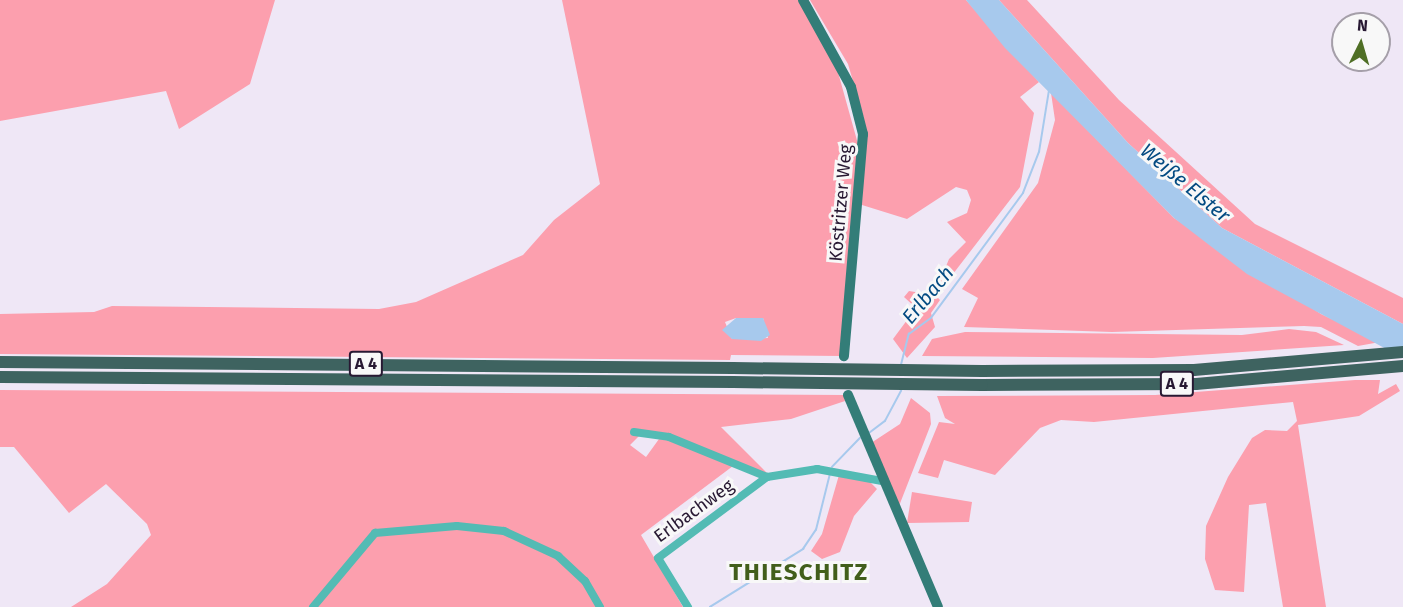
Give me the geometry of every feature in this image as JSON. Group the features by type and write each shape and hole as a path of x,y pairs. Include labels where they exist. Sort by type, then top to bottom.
{"highway":[{"name":"A 4","path":"0,362 1149,372 1403,352"},
{"name":"A 4","path":"0,377 982,385 1196,384 1403,366"}],"main road":[{"name":"Köstritzer Weg","path":"803,0 819,25 851,87 863,134 844,356"},
{"path":"848,395 882,481 938,607"}],"street":[{"path":"634,432 669,437 767,477 829,471 882,481"},
{"name":"Erlbachweg","path":"688,607 658,558 767,477"},
{"path":"313,607 375,533 457,526 504,531 558,556 585,581 600,607"}],"shaded area":[{"path":"0,0 275,0 250,84 179,129 166,91 0,121"},
{"path":"562,0 799,0 836,65 858,144 842,356 731,355 730,360 0,354 0,314 94,312 112,306 379,309 416,302 523,255 554,220 600,184","holes":["736,318 763,318 768,338 732,339 725,322"]},
{"path":"810,0 966,0 1039,82 1020,97 1034,113 1020,187 936,296 940,300 931,313 935,327 907,358 893,339 916,308 904,297 909,291 927,294 940,281 949,259 966,242 947,222 967,213 971,200 967,190 956,187 907,219 862,205 864,119 848,64"},
{"path":"999,0 1027,0 1119,100 1255,224 1403,298 1403,324 1222,228 1128,143"},
{"path":"1051,93 1174,218 1321,314 1380,342 1358,346 1321,327 1304,326 1112,332 964,327 978,298 962,289 1038,183 1055,120"},
{"path":"1289,329 1316,332 1344,345 1153,358 922,356 932,339 965,332 1242,335"},
{"path":"1380,380 1378,394 1396,384 1400,391 1359,416 1298,425 1326,607 1283,607 1266,503 1249,505 1244,592 1215,590 1205,559 1206,526 1228,477 1252,438 1265,430 1287,431 1297,421 1293,402 1094,422 1061,420 1040,428 995,475 944,460 938,478 918,473 939,422 955,424 945,418 937,396 1155,395"},
{"path":"0,390 844,395 845,401 791,419 721,427 768,474 669,435 640,435 630,445 646,457 659,439 668,440 733,466 641,535 683,607 71,607 107,584 151,535 147,524 106,484 69,513 14,447 0,447"},
{"path":"911,398 930,413 931,424 899,506 871,443 900,424"},
{"path":"839,475 868,480 877,489 854,516 840,552 822,559 811,551 822,534"},
{"path":"912,492 972,502 969,522 907,523"}],"water":[{"path":"966,0 999,0 1128,143 1222,228 1403,324 1403,358 1247,274 1174,218 1005,48"},
{"path":"736,318 763,318 770,335 761,341 732,339 722,330"}],"waterway":[{"name":"Erlbach","path":"901,365 909,334 931,318 1023,193 1039,152 1049,90"},
{"name":"Erlbach","path":"869,433 885,421 901,391"},
{"name":"Erlbach","path":"832,467 860,438"},
{"name":"Erlbach","path":"710,607 803,549 816,530 830,474"}],"district":[{"name":"THIESCHITZ","path":"799,573"}],"water label":[{"name":"Weiße Elster","path":"1185,183"}]}
